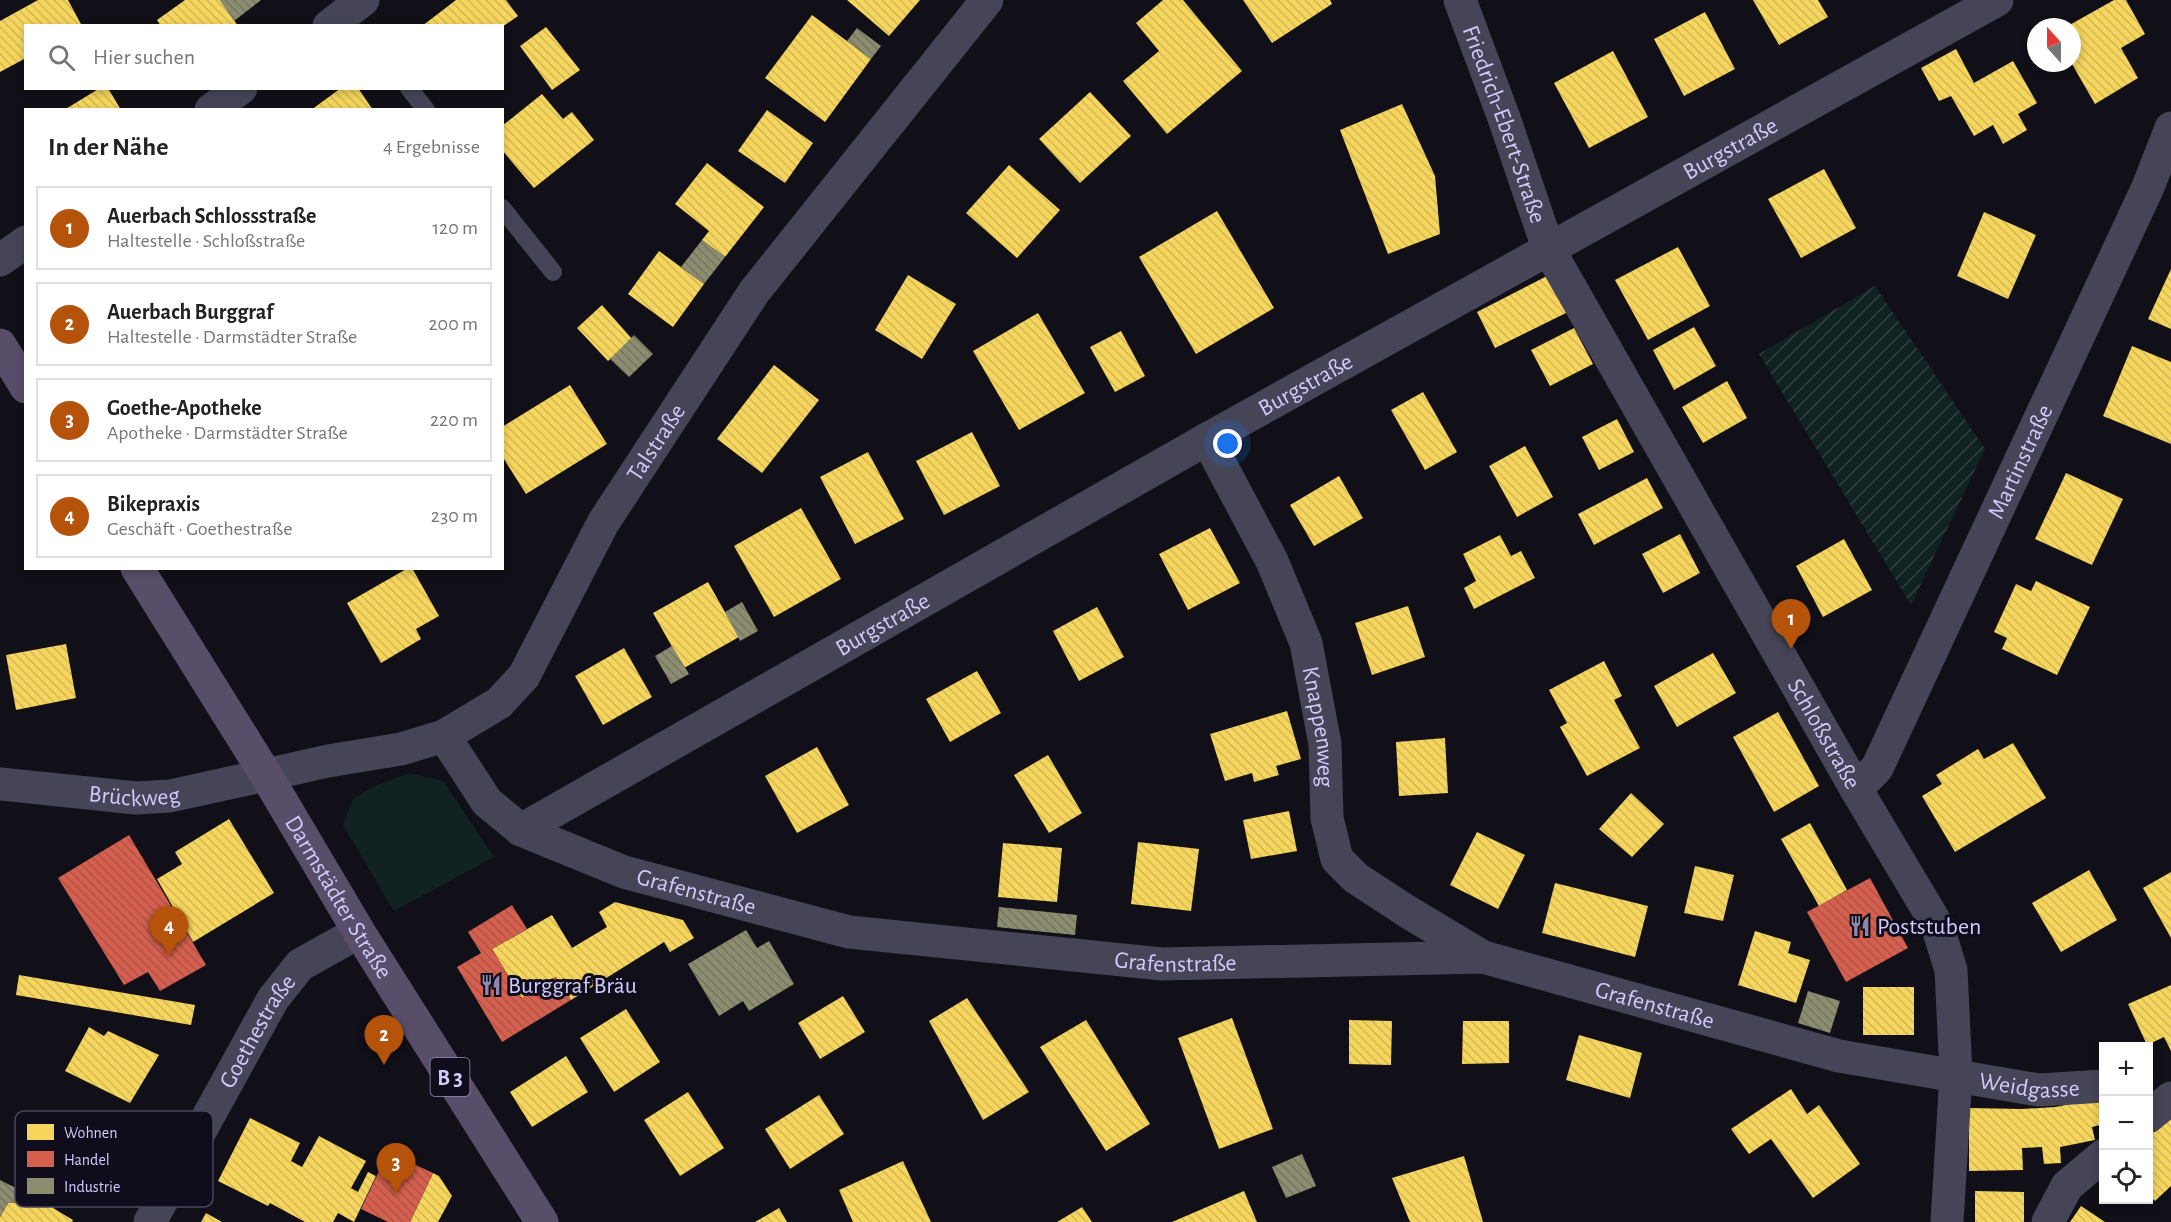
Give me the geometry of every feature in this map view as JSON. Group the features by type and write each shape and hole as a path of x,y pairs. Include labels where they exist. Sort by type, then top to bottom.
{"main road":[{"name":"Darmstädter Straße","path":"138,570 266,775 359,932 542,1222"}],"street":[{"name":"Talstraße","path":"266,775 328,761 401,749 444,736 499,703 524,676 603,523 754,292 987,0"},
{"name":"Friedrich-Ebert-Straße","path":"1460,0 1504,118 1548,248"},
{"name":"Burgstraße","path":"521,830 1548,248 1997,0"},
{"path":"214,108 237,90"},
{"name":"Martinstraße","path":"1856,789 1877,768 2159,193 2171,128"},
{"path":"0,260 24,243"},
{"name":"Schloßstraße","path":"1548,248 1856,789 1937,925 1951,970 1956,1074 1947,1222"},
{"name":"Knappenweg","path":"1207,440 1272,561 1306,643 1325,744 1327,818 1337,859 1356,878 1483,957"},
{"name":"Grafenstraße","path":"444,736 488,802 521,830 624,872 849,932 1162,964 1483,957 1839,1056 1956,1074"},
{"name":"Brückweg","path":"0,784 136,798 170,796 266,775"},
{"name":"Goethestraße","path":"211,1111 273,999 300,965 359,932"},
{"name":"Weidgasse","path":"1956,1074 2039,1090 2099,1086"},
{"path":"2153,1084 2171,1083"},
{"path":"2153,1113 2171,1098"},
{"path":"2048,1222 2067,1186 2099,1158"},
{"name":"Goethestraße","path":"150,1222 158,1207"}],"lane":[{"path":"411,90 424,108"},
{"path":"504,211 553,272"}],"shaded area":[{"path":"1875,286 1985,449 1911,605 1759,354"},
{"path":"410,773 443,781 494,857 394,911 343,825 353,799 375,786"}],"building: Wohnen":[{"path":"38,0 68,0 81,24 24,24 24,59 0,72 0,21"},
{"path":"185,0 220,0 237,24 160,24 157,20"},
{"path":"456,0 506,0 518,16 504,26 425,24"},
{"path":"847,0 920,0 889,36"},
{"path":"1163,0 1183,0 1242,71 1167,134 1123,81 1159,51 1136,23"},
{"path":"1243,0 1330,0 1332,4 1272,43"},
{"path":"1753,0 1818,0 1828,17 1779,45"},
{"path":"2114,0 2126,0 2145,34 2121,48 2138,78 2095,104 2077,72 2081,72 2081,19"},
{"path":"1705,12 1735,69 1684,96 1654,39"},
{"path":"812,15 871,59 825,122 765,78"},
{"path":"546,27 580,70 552,90 520,46"},
{"path":"1956,49 1974,83 2013,61 2037,103 2018,114 2027,130 2003,144 1993,125 1974,136 1951,96 1939,101 1921,68"},
{"path":"1613,51 1648,117 1589,148 1554,83"},
{"path":"97,90 109,90 120,108 67,108"},
{"path":"338,90 359,90 372,108 314,108"},
{"path":"1090,92 1131,136 1080,183 1039,139"},
{"path":"542,94 563,119 572,112 594,140 534,188 504,152 504,124"},
{"path":"1402,104 1435,176 1440,234 1388,254 1340,130"},
{"path":"767,110 813,143 785,183 738,151"},
{"path":"707,163 764,207 725,257 702,240 709,231 675,204"},
{"path":"1009,165 1060,210 1017,258 966,213"},
{"path":"1824,169 1856,228 1801,258 1768,199"},
{"path":"1217,211 1274,308 1196,354 1139,257"},
{"path":"1984,212 2036,235 2008,299 1957,276"},
{"path":"1678,247 1710,306 1648,340 1615,280"},
{"path":"659,251 704,284 673,327 628,294"},
{"path":"2171,269 2171,329 2148,319"},
{"path":"908,275 956,304 922,359 875,330"},
{"path":"1549,275 1568,312 1495,348 1477,312"},
{"path":"602,305 632,339 608,361 577,328"},
{"path":"1038,313 1085,393 1019,430 973,351"},
{"path":"1694,327 1716,366 1674,390 1653,350"},
{"path":"1574,328 1593,364 1550,386 1531,350"},
{"path":"1121,331 1145,376 1115,392 1090,347"},
{"path":"2132,346 2171,362 2171,444 2103,416"},
{"path":"774,365 819,400 762,473 717,439"},
{"path":"1727,381 1747,418 1703,443 1682,407"},
{"path":"570,385 607,444 526,494 504,459 504,426"},
{"path":"1423,392 1457,452 1425,470 1391,410"},
{"path":"1617,419 1634,452 1599,470 1582,437"},
{"path":"972,432 1000,486 944,515 916,461"},
{"path":"1525,446 1553,497 1517,517 1489,466"},
{"path":"868,452 904,519 855,544 820,477"},
{"path":"2066,473 2123,499 2092,565 2035,539"},
{"path":"1339,476 1363,518 1314,546 1290,505"},
{"path":"1647,478 1663,508 1594,545 1578,514"},
{"path":"801,508 841,579 774,617 734,546"},
{"path":"1210,528 1240,583 1188,610 1159,554"},
{"path":"1680,534 1700,573 1663,593 1642,554"},
{"path":"1500,535 1511,556 1521,551 1535,578 1474,609 1464,588 1476,581 1463,554"},
{"path":"1844,539 1872,590 1823,617 1796,566"},
{"path":"405,570 413,570 439,616 416,629 421,639 381,663 347,603"},
{"path":"2036,581 2090,607 2057,675 2002,649 2007,638 1994,632 2016,584 2031,591"},
{"path":"708,582 739,637 684,668 653,613"},
{"path":"1408,606 1425,657 1372,675 1355,623"},
{"path":"1097,607 1124,657 1079,681 1053,631"},
{"path":"66,644 76,698 16,710 6,655"},
{"path":"624,648 652,697 603,725 575,676"},
{"path":"1713,653 1736,693 1677,727 1654,686"},
{"path":"1604,661 1622,696 1614,700 1640,748 1587,776 1560,727 1567,723 1549,690"},
{"path":"977,671 1001,713 950,742 926,699"},
{"path":"1287,711 1301,759 1276,766 1279,775 1254,782 1252,773 1225,781 1210,734"},
{"path":"1778,712 1819,786 1774,812 1733,737"},
{"path":"1445,738 1448,793 1399,796 1396,742"},
{"path":"2013,743 2046,798 1955,852 1922,796 1942,784 1936,775 1978,749 1984,759"},
{"path":"817,747 849,805 797,833 765,776"},
{"path":"1048,755 1082,813 1049,833 1014,775"},
{"path":"1631,793 1664,824 1632,857 1599,829"},
{"path":"1289,811 1297,851 1251,859 1243,820"},
{"path":"229,819 274,893 193,942 157,879 182,864 175,852"},
{"path":"1810,823 1847,890 1819,906 1781,839"},
{"path":"1477,832 1525,855 1498,909 1450,885"},
{"path":"1138,842 1199,849 1191,911 1131,904"},
{"path":"1003,843 1062,848 1057,902 998,897"},
{"path":"1695,866 1734,875 1723,921 1684,913"},
{"path":"2089,870 2117,920 2061,952 2032,903"},
{"path":"2171,872 2171,938 2143,888"},
{"path":"1555,883 1648,906 1635,957 1542,933"},
{"path":"615,902 683,920 694,938 670,952 664,942 571,1000 556,977 522,998 492,949 552,915 572,948 607,927 599,912"},
{"path":"1755,931 1791,942 1788,953 1810,960 1796,1003 1738,985"},
{"path":"19,975 195,1005 191,1025 16,995"},
{"path":"2171,985 2171,1051 2164,1037 2153,1042 2146,1042 2128,1004"},
{"path":"1863,987 1914,987 1914,1035 1863,1035"},
{"path":"843,996 865,1032 820,1059 798,1023"},
{"path":"967,998 1029,1092 983,1120 929,1021"},
{"path":"626,1009 660,1062 614,1092 580,1038"},
{"path":"1232,1018 1273,1129 1219,1149 1178,1038"},
{"path":"1086,1020 1150,1124 1106,1151 1040,1047"},
{"path":"1349,1020 1392,1021 1391,1065 1349,1064"},
{"path":"1463,1021 1509,1021 1509,1063 1462,1064"},
{"path":"89,1027 104,1036 108,1031 159,1055 130,1103 65,1071"},
{"path":"1579,1035 1642,1053 1630,1098 1566,1080"},
{"path":"566,1056 588,1092 532,1127 510,1092"},
{"path":"1791,1089 1807,1114 1819,1105 1860,1164 1813,1198 1771,1139 1749,1154 1731,1129"},
{"path":"688,1092 724,1148 680,1176 644,1120"},
{"path":"819,1095 844,1134 790,1169 765,1129"},
{"path":"2099,1099 2099,1125 2092,1127 2095,1140 2060,1147 2061,1163 2044,1164 2042,1147 2022,1148 2023,1170 1969,1171 1969,1108 2055,1107"},
{"path":"2168,1117 2171,1120 2171,1186 2155,1201 2153,1199 2153,1131"},
{"path":"250,1118 300,1143 291,1161 302,1167 319,1136 366,1161 351,1188 358,1192 368,1172 376,1176 354,1222 338,1213 333,1222 305,1222 270,1203 268,1206 218,1181"},
{"path":"1464,1156 1483,1222 1410,1222 1392,1178"},
{"path":"903,1161 931,1222 853,1222 839,1190"},
{"path":"433,1173 439,1176 452,1196 438,1222 410,1222"},
{"path":"1244,1191 1257,1222 1172,1222"},
{"path":"1975,1191 2024,1192 2024,1222 1975,1222"},
{"path":"15,1202 15,1207 54,1207 73,1220 72,1222 0,1222 0,1217 8,1203"},
{"path":"2081,1206 2105,1222 2070,1222"},
{"path":"1082,1207 1092,1222 1057,1222"},
{"path":"779,1208 787,1222 755,1222"},
{"path":"206,1213 222,1222 201,1222"}],"building: Handel":[{"path":"129,835 206,965 160,991 148,972 124,985 58,878"},
{"path":"1870,878 1908,948 1846,982 1807,912"},
{"path":"512,905 527,929 492,949 522,998 556,977 571,1000 502,1042 457,967 481,953 468,932"},
{"path":"388,1152 433,1173 410,1222 388,1222 361,1209"}],"building: Industrie":[{"path":"220,0 261,0 234,21"},
{"path":"857,28 881,46 871,59 847,41"},
{"path":"702,240 725,257 704,284 681,267"},
{"path":"634,335 653,354 629,377 610,359"},
{"path":"742,602 758,631 740,641 725,612"},
{"path":"672,646 689,674 671,684 655,656"},
{"path":"999,907 1077,915 1075,935 997,927"},
{"path":"746,930 757,948 769,941 794,984 749,1011 743,1001 719,1016 688,964"},
{"path":"1808,991 1840,1001 1830,1033 1798,1023"},
{"path":"1302,1154 1316,1186 1286,1198 1272,1167"},
{"path":"0,1180 15,1188 15,1202 8,1203 0,1217"}],"place":[{"name":"Auerbach Schlossstraße","path":"1791,649"},
{"name":"Poststuben","path":"1860,926"},
{"name":"Bikepraxis","path":"169,956"},
{"name":"Burggraf Bräu","path":"491,985"},
{"name":"Auerbach Burggraf","path":"384,1065"},
{"name":"Goethe-Apotheke","path":"396,1193"}]}
